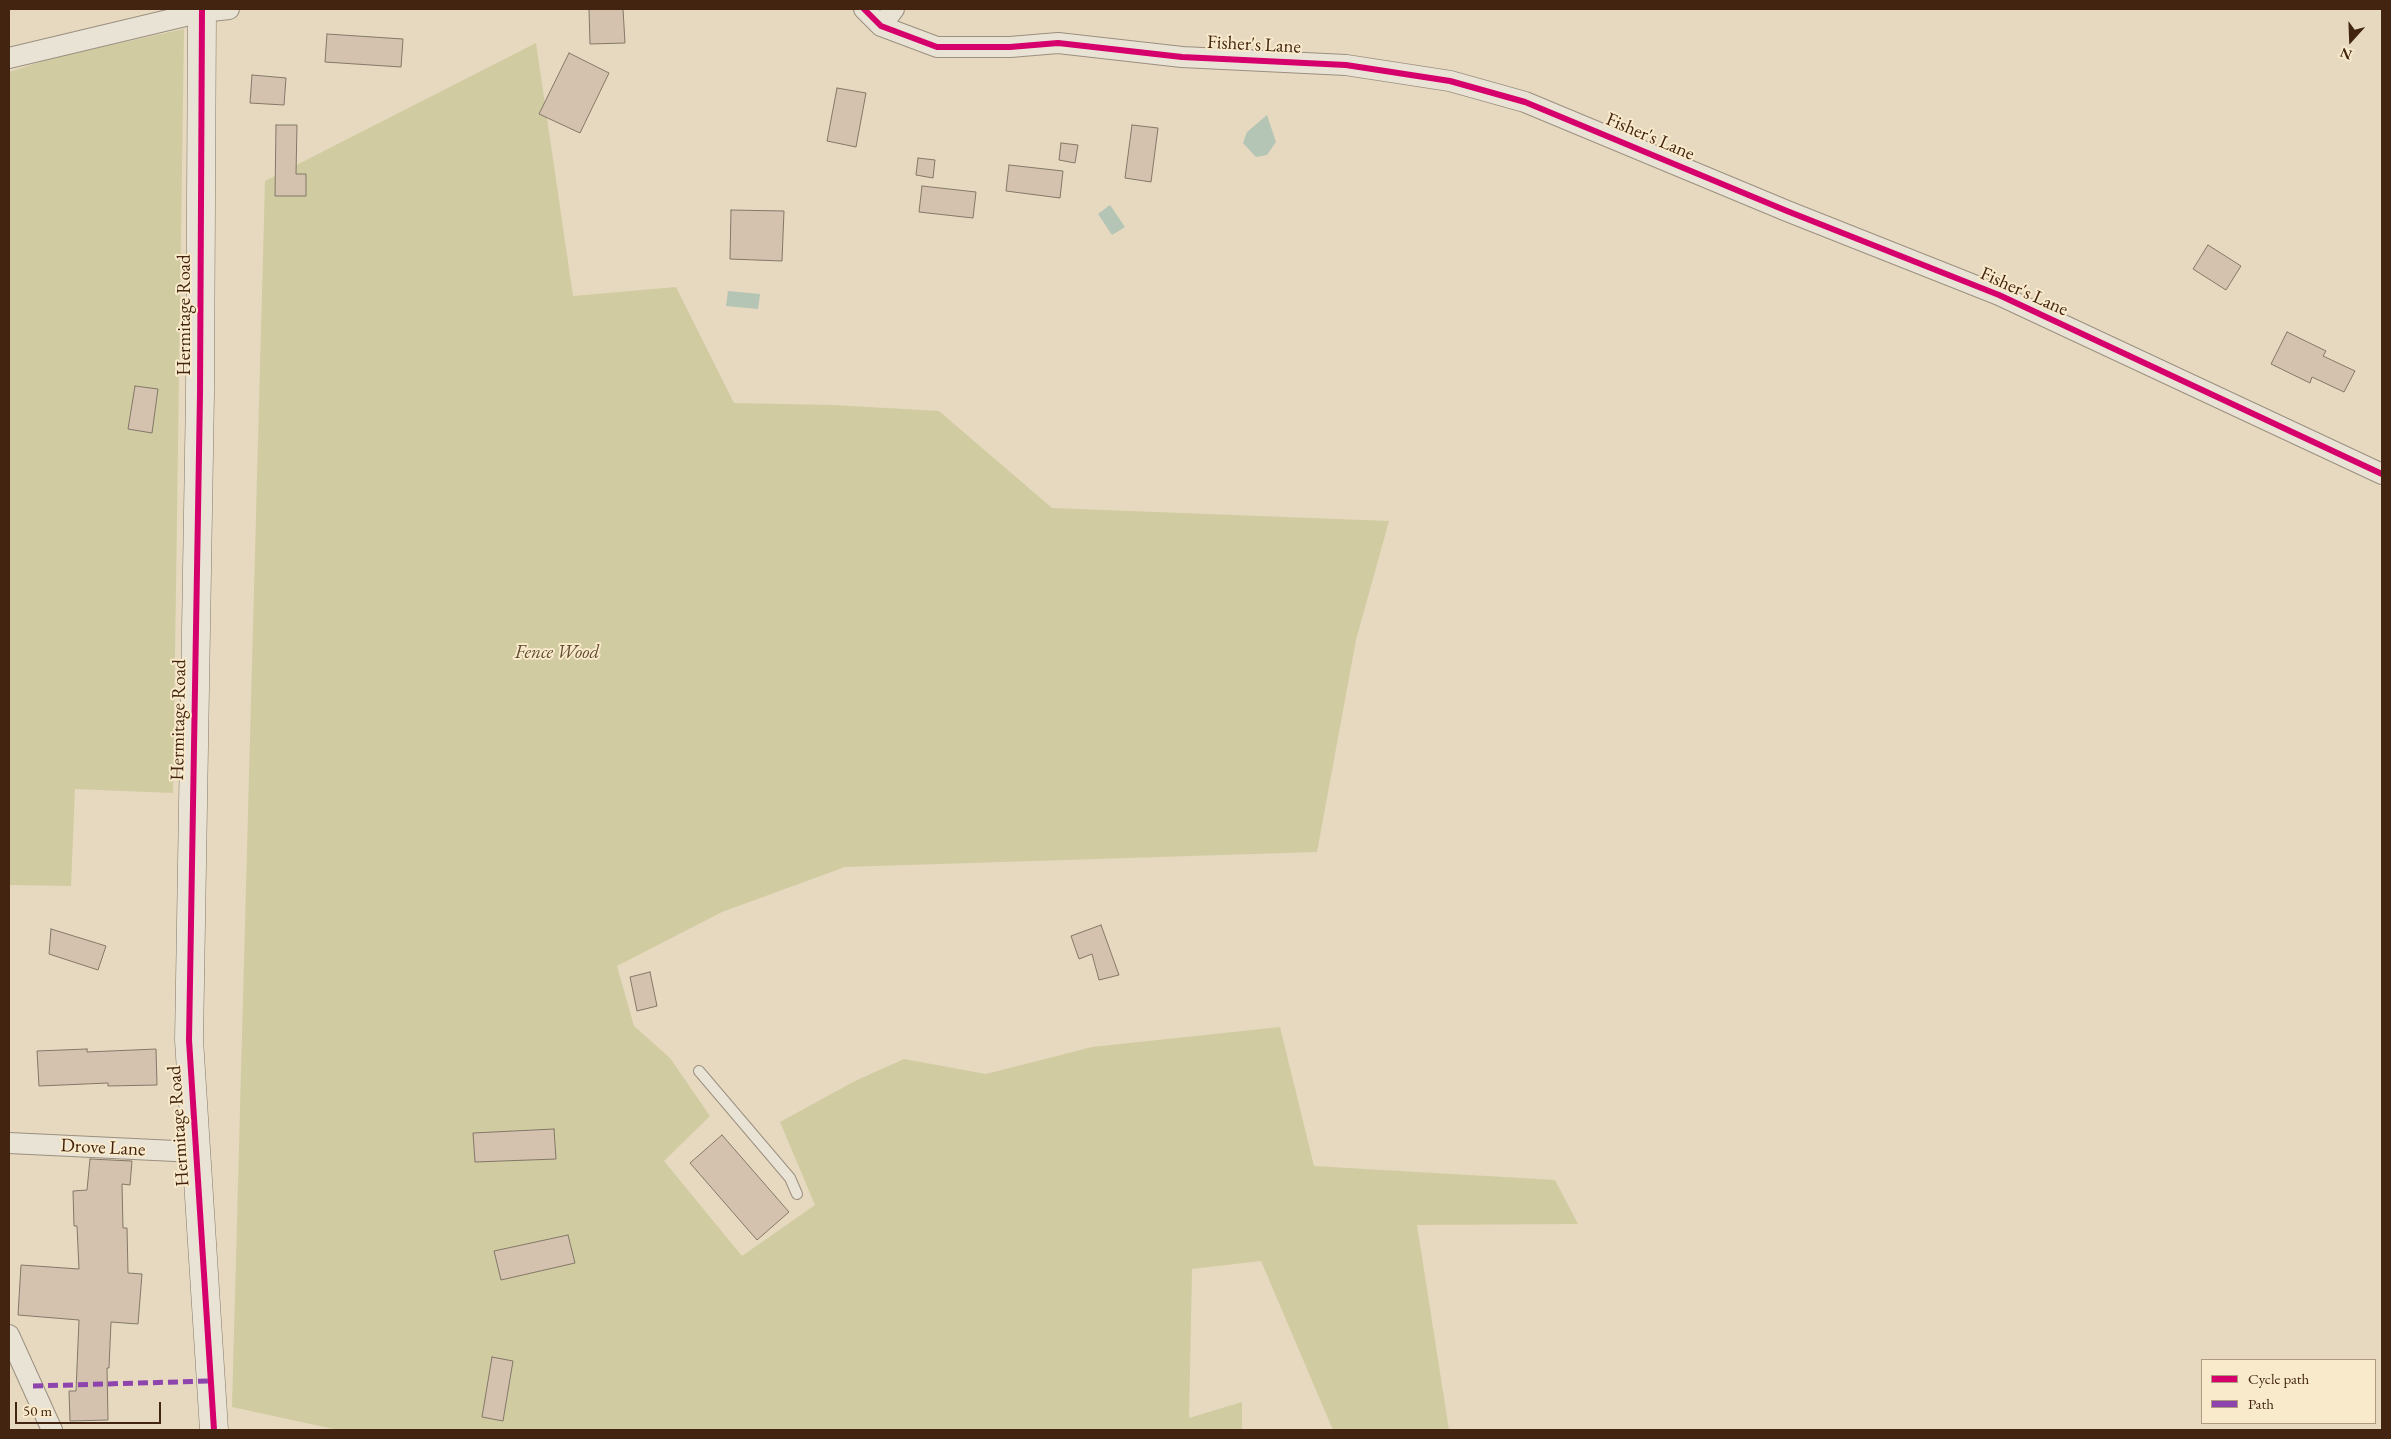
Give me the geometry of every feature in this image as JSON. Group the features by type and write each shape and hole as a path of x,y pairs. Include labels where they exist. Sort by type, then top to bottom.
{"street":[{"path":"9,58 202,10 229,9"},
{"name":"Fisher's Lane","path":"864,9 881,26 937,47 1010,47 1058,43 1182,57 1346,65 1450,81 1526,102 1787,211 1999,295 2382,474"},
{"path":"881,26 894,9"},
{"name":"Hermitage Road","path":"202,10 200,404 189,1040 214,1430"},
{"name":"Drove Lane","path":"9,1143 196,1152"},
{"path":"9,1335 52,1430"}],"lane":[{"path":"699,1071 790,1178 797,1194"}],"green space":[{"path":"184,29 173,793 75,789 71,886 9,885 9,72 56,57"},
{"name":"Fence Wood","path":"536,43 573,296 676,287 734,403 833,405 939,411 1052,508 1389,521 1356,640 1317,852 845,867 722,912 617,966 634,1026 670,1058 710,1116 664,1161 742,1256 815,1205 780,1122 855,1081 904,1059 986,1074 1092,1047 1280,1027 1314,1166 1555,1180 1578,1224 1417,1225 1449,1430 1333,1430 1261,1261 1192,1269 1189,1418 1242,1402 1242,1430 338,1430 232,1407 265,181"}],"shaded area":[{"path":"1267,115 1276,142 1267,155 1256,157 1243,143 1247,132"},
{"path":"1110,205 1125,227 1112,235 1098,214"},
{"path":"728,291 760,294 758,309 726,306"}],"building":[{"path":"589,9 623,9 625,43 590,44"},
{"path":"327,34 403,39 401,67 325,62"},
{"path":"569,53 609,73 580,133 539,114"},
{"path":"252,75 286,78 284,105 250,103"},
{"path":"837,88 866,93 856,147 827,141"},
{"path":"276,125 297,125 296,174 306,174 306,196 275,196"},
{"path":"1132,125 1158,128 1151,182 1125,178"},
{"path":"1061,143 1078,145 1075,163 1059,160"},
{"path":"918,158 935,160 933,178 916,175"},
{"path":"1009,165 1063,171 1060,198 1006,191"},
{"path":"922,186 976,192 973,218 919,212"},
{"path":"731,210 784,211 782,261 730,259"},
{"path":"2208,245 2241,266 2226,290 2193,269"},
{"path":"2287,332 2326,351 2323,356 2355,371 2344,392 2312,377 2310,383 2271,364"},
{"path":"135,386 158,389 152,433 128,429"},
{"path":"1101,925 1119,975 1099,980 1092,954 1079,959 1071,936"},
{"path":"51,929 106,946 98,970 49,954"},
{"path":"650,972 657,1006 637,1011 630,977"},
{"path":"87,1049 87,1052 156,1049 157,1085 108,1086 108,1083 39,1086 37,1051"},
{"path":"554,1129 556,1159 475,1162 473,1133"},
{"path":"722,1135 789,1212 757,1240 690,1163"},
{"path":"90,1159 132,1161 130,1185 122,1184 123,1228 127,1228 128,1273 142,1274 138,1324 111,1322 109,1368 107,1368 108,1420 70,1421 69,1391 76,1391 79,1320 18,1315 21,1265 79,1269 77,1226 74,1226 73,1191 87,1190"},
{"path":"568,1235 575,1263 501,1280 494,1251"},
{"path":"492,1357 513,1361 503,1421 482,1417"}],"marked path":[{"path":"33,1386 211,1381"}],"cycle path":[{"path":"202,9 200,394 189,1040 214,1430"},
{"path":"864,9 881,26 937,47 1010,47 1058,43 1182,57 1346,65 1450,81 1525,102 1787,211 1999,295 2382,474"}]}
